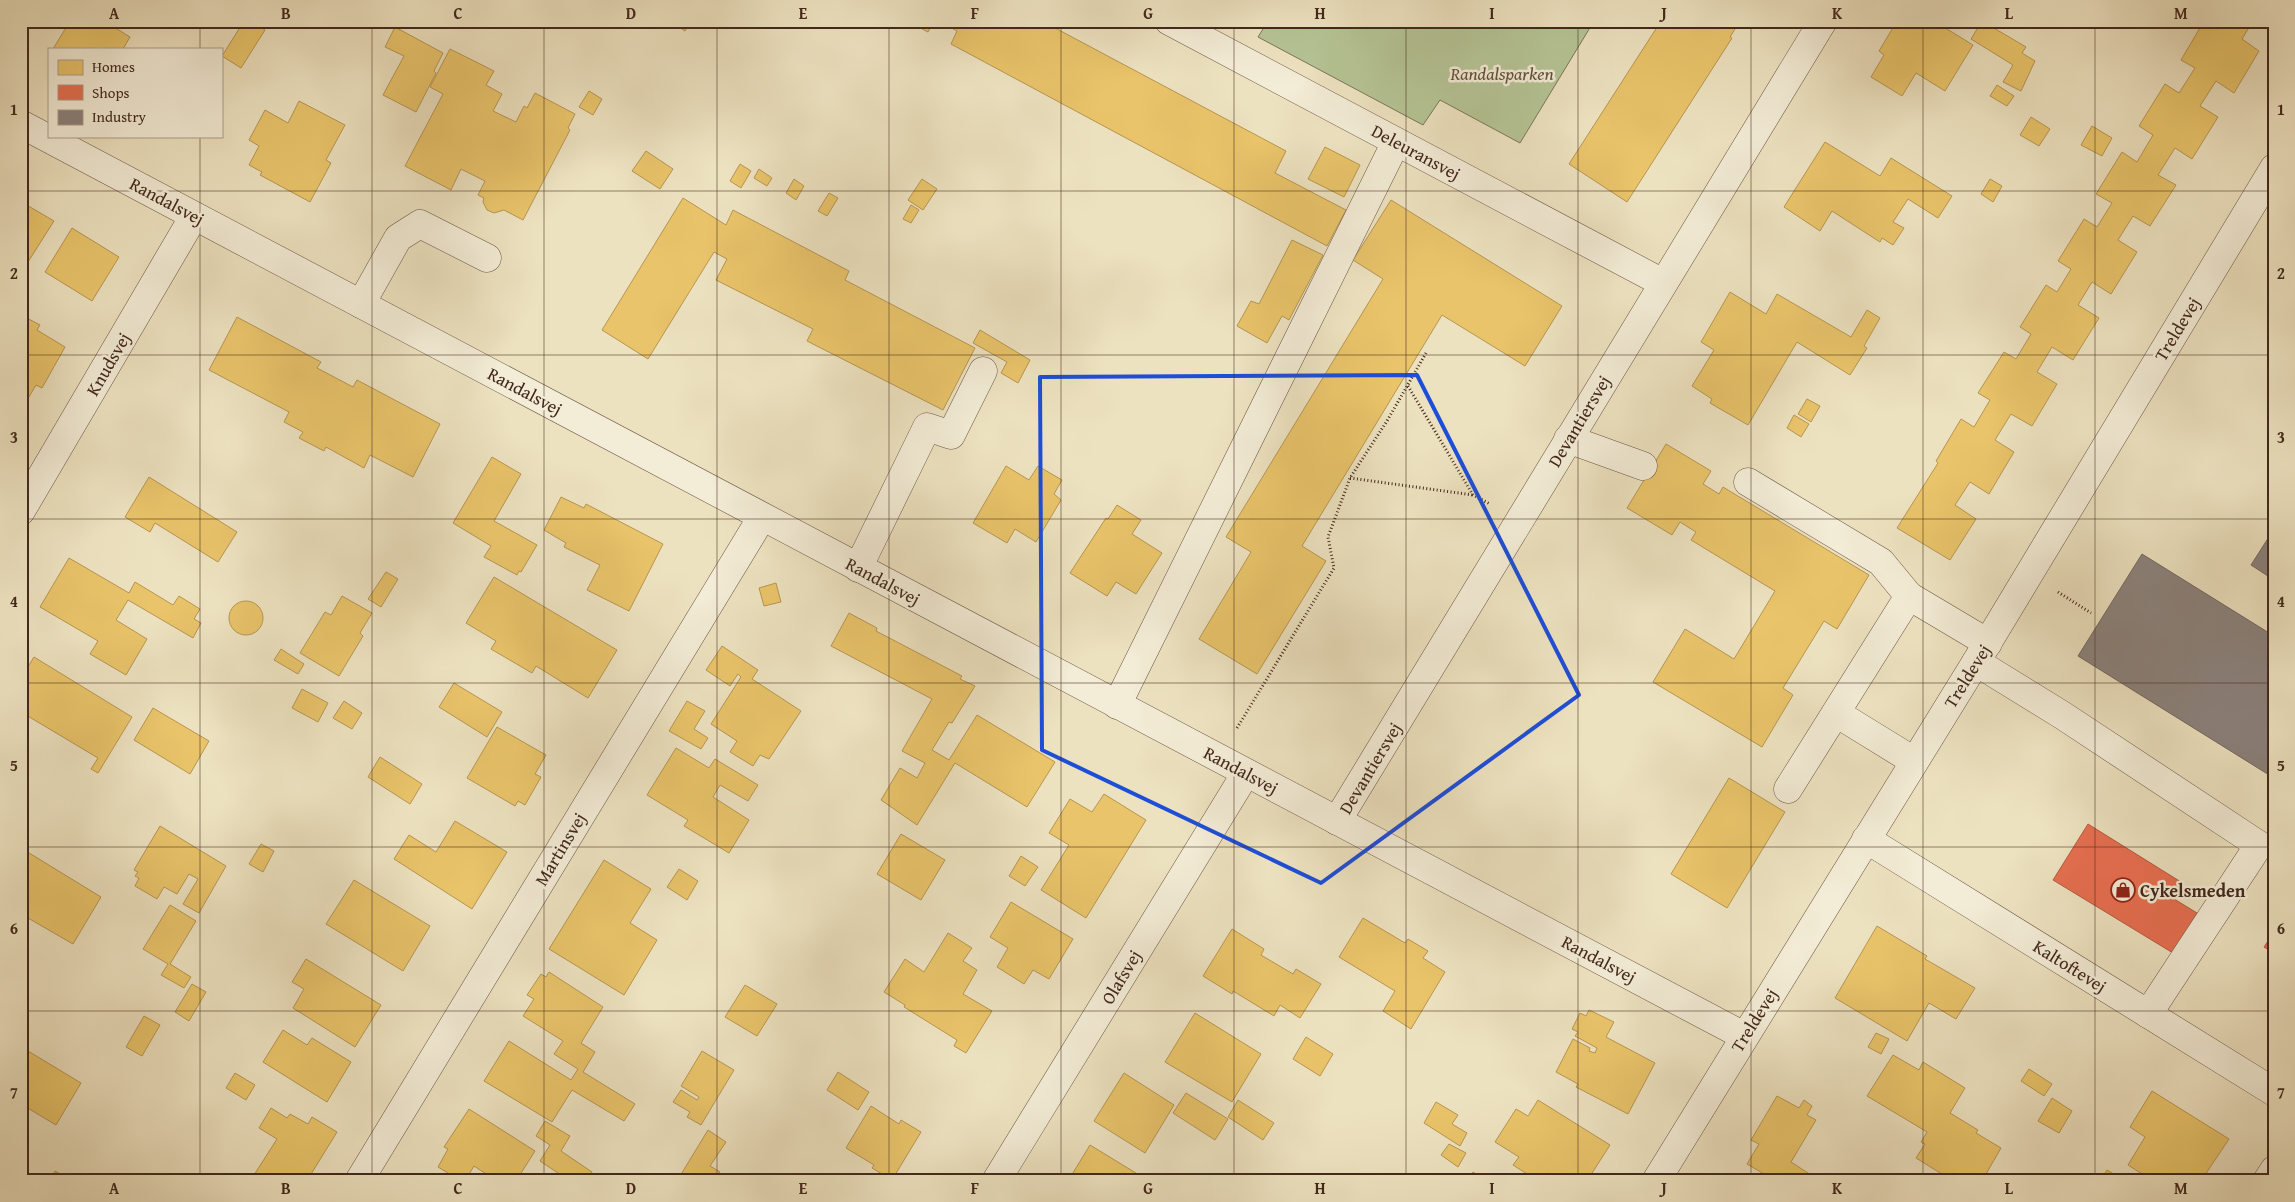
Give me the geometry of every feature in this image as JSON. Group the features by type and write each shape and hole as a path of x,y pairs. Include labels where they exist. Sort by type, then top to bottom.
{"street":[{"name":"Devantiersvej","path":"1337,821 1822,21"},
{"name":"Deleuransvej","path":"1180,24 1396,142 1663,283"},
{"name":"Randalsvej","path":"21,124 1744,1036"},
{"path":"1117,705 1396,142"},
{"name":"Treldevej","path":"1656,1181 1982,652 2274,168"},
{"name":"Knudsvej","path":"21,511 194,216"},
{"path":"361,304 398,238 420,224 487,258"},
{"path":"858,568 927,427 951,435 983,371"},
{"path":"1568,440 1643,466"},
{"path":"1748,482 1881,562 1910,596 2062,715 2259,844 2148,1014"},
{"name":"Martinsvej","path":"359,1181 762,517"},
{"path":"1788,789 1910,596"},
{"path":"1836,713 1914,761"},
{"name":"Olafsvej","path":"996,1181 1246,773"},
{"name":"Kaltoftevej","path":"1866,839 2274,1092"},
{"path":"2267,1181 2274,1170"}],"path":[{"path":"1218,758 1334,568 1328,537 1350,478 1426,354"},
{"path":"1408,385 1474,495"},
{"path":"1350,478 1474,495 1519,521"},
{"path":"2056,590 2091,613"}],"highlighted area":[{"path":"1417,375 1579,695 1321,883 1042,750 1040,377"}],"green space":[{"name":"Randalsparken","path":"1268,21 1594,21 1520,143 1440,100 1423,125 1258,37"}],"building: Homes":[{"path":"70,21 104,21 130,37 124,48 54,48"},
{"path":"244,21 250,21 265,30 241,68 222,56"},
{"path":"674,21 691,21 685,31 673,23"},
{"path":"907,21 934,21 928,32"},
{"path":"939,21 1042,21 1286,151 1275,173 1346,210 1327,246 951,44 957,31"},
{"path":"1661,21 1740,21 1730,37 1732,38 1627,202 1569,164"},
{"path":"1897,21 1934,21 1973,45 1945,91 1916,73 1902,96 1871,77 1884,55 1879,51"},
{"path":"1982,21 2026,47 2022,53 2035,61 2021,91 2003,82 2013,65 1971,39"},
{"path":"2204,21 2212,21 2220,26 2224,21 2253,21 2242,39 2259,51 2234,93 2216,81 2200,106 2218,117 2192,159 2175,148 2158,175 2176,185 2150,226 2133,216 2118,240 2137,252 2111,294 2092,282 2078,305 2099,318 2073,360 2052,347 2037,372 2057,384 2032,426 2011,414 1995,440 2014,452 1989,494 1970,482 1955,505 1976,519 1950,560 1897,528 1938,463 1936,461 1961,419 1974,427 1990,400 1978,393 2004,352 2016,359 2031,334 2020,327 2046,285 2057,292 2071,269 2058,261 2084,219 2097,227 2112,203 2096,194 2122,152 2137,162 2153,135 2139,126 2165,84 2179,93 2195,68 2181,60"},
{"path":"395,27 443,53 434,71 436,73 416,112 383,95 404,56 385,47"},
{"path":"450,49 494,71 486,85 502,94 493,111 516,122 524,106 527,108 535,93 575,114 568,128 570,130 523,220 504,210 494,213 487,210 483,202 484,198 478,195 485,181 461,169 451,190 405,166 443,94 430,87"},
{"path":"1997,85 2014,96 2007,106 1990,96"},
{"path":"589,91 602,99 593,115 579,107"},
{"path":"299,101 345,125 326,160 331,163 310,202 260,175 262,172 249,165 259,146 249,140 265,110 288,123"},
{"path":"2031,117 2050,129 2039,146 2020,135"},
{"path":"2092,126 2112,138 2102,156 2081,145"},
{"path":"1825,142 1880,176 1891,158 1952,196 1938,218 1908,199 1893,222 1904,228 1893,245 1882,238 1880,242 1832,211 1820,231 1784,207"},
{"path":"1325,147 1360,165 1344,197 1308,179"},
{"path":"646,151 673,169 660,189 632,171"},
{"path":"740,164 751,171 741,188 730,181"},
{"path":"759,169 772,178 767,186 754,178"},
{"path":"794,179 804,186 796,200 786,193"},
{"path":"922,179 937,189 923,210 908,200"},
{"path":"1990,179 2002,186 1993,202 1981,194"},
{"path":"829,193 838,198 827,216 818,211"},
{"path":"683,198 726,225 733,210 849,271 845,280 975,348 943,410 807,341 813,329 716,280 727,259 714,252 648,359 602,330"},
{"path":"1391,200 1562,306 1525,366 1442,315 1302,546 1326,561 1257,674 1199,639 1251,552 1226,537 1383,279 1353,260"},
{"path":"25,204 54,221 21,273 21,210"},
{"path":"911,205 919,210 911,223 903,219"},
{"path":"72,228 119,257 92,301 45,272"},
{"path":"1292,240 1323,255 1289,320 1282,316 1267,343 1237,326 1251,301 1259,304"},
{"path":"1730,292 1766,314 1777,294 1851,337 1867,310 1880,318 1864,346 1867,348 1850,375 1797,342 1748,425 1710,403 1712,399 1692,386 1714,350 1701,342"},
{"path":"23,316 40,325 37,330 65,347 42,388 36,385 23,407 21,406 21,320"},
{"path":"237,317 321,362 317,368 353,387 357,380 440,424 413,477 370,455 364,468 326,447 324,451 299,438 303,432 284,422 289,412 209,370"},
{"path":"980,330 1030,360 1018,383 1001,373 1007,362 973,343"},
{"path":"1807,399 1820,406 1811,422 1798,414"},
{"path":"1794,415 1809,424 1801,437 1787,428"},
{"path":"1666,444 1711,471 1703,484 1719,494 1723,487 1869,575 1837,629 1824,621 1783,688 1793,695 1762,747 1653,682 1685,629 1734,659 1775,591 1691,540 1696,532 1680,522 1672,535 1627,508"},
{"path":"492,457 521,474 494,521 537,545 521,572 519,571 517,575 484,557 491,546 453,523"},
{"path":"1006,466 1029,480 1038,466 1062,480 1054,494 1061,500 1036,542 1015,529 1007,543 973,523"},
{"path":"149,477 237,532 218,562 155,523 150,532 125,517"},
{"path":"561,497 584,508 586,504 663,544 629,611 587,590 600,565 564,547 566,543 544,530"},
{"path":"1117,505 1141,520 1132,534 1162,553 1136,594 1116,582 1107,596 1070,573 1106,518 1108,519"},
{"path":"69,558 129,593 135,582 173,605 179,596 200,609 194,619 201,623 193,638 128,600 116,620 147,639 126,675 90,654 98,641 40,607"},
{"path":"386,572 398,579 381,607 368,599"},
{"path":"494,577 617,650 588,698 536,666 532,673 491,649 496,641 466,623"},
{"path":"776,583 781,602 764,606 759,588"},
{"path":"342,596 372,613 360,633 363,636 339,676 300,653 325,612 331,615"},
{"path":"246,601 258,606 263,618 258,630 246,635 234,630 229,618 234,606"},
{"path":"849,613 877,628 876,631 962,676 960,679 975,686 952,723 949,722 932,750 949,760 977,715 1055,762 1027,807 955,763 917,825 881,800 900,768 917,778 925,763 902,751 932,699 831,646"},
{"path":"722,646 758,670 752,679 801,711 769,759 760,755 753,766 730,752 737,741 711,724 741,677 738,674 730,686 706,670"},
{"path":"281,649 304,664 298,674 274,660"},
{"path":"34,657 132,717 98,773 91,769 98,758 21,712 21,678"},
{"path":"454,683 502,712 487,737 439,707"},
{"path":"302,689 328,703 318,722 292,708"},
{"path":"344,701 362,713 352,729 333,718"},
{"path":"687,701 705,711 694,729 708,738 701,749 669,731"},
{"path":"153,708 209,741 190,774 134,740"},
{"path":"497,727 546,755 535,774 541,777 525,805 518,801 515,806 467,778"},
{"path":"676,748 709,768 715,759 758,785 748,801 720,785 713,797 749,820 729,853 684,826 688,820 647,795"},
{"path":"380,757 422,784 410,804 368,777"},
{"path":"1729,778 1785,812 1727,908 1671,874"},
{"path":"1104,794 1146,820 1086,918 1041,890 1069,845 1049,833 1070,799 1092,812"},
{"path":"455,821 507,852 472,909 394,859 409,835 436,852"},
{"path":"160,826 226,866 199,913 183,904 198,879 189,874 177,894 164,887 157,899 135,886 139,878 135,876 138,872 134,870"},
{"path":"901,834 945,860 921,900 877,874"},
{"path":"261,844 274,851 263,872 249,864"},
{"path":"21,848 101,897 73,944 21,914"},
{"path":"1021,856 1038,867 1025,886 1009,876"},
{"path":"604,860 651,889 630,923 657,940 624,995 549,949"},
{"path":"679,869 698,881 687,900 667,887"},
{"path":"354,880 430,926 403,971 326,924"},
{"path":"1011,902 1073,939 1049,979 1033,970 1024,984 997,967 1008,948 990,937"},
{"path":"170,905 196,921 170,964 191,977 184,988 161,975 168,964 143,949"},
{"path":"1363,918 1405,943 1408,939 1428,951 1423,958 1445,972 1411,1029 1383,1011 1395,991 1339,957"},
{"path":"1877,926 1927,956 1925,959 1975,988 1956,1019 1929,1003 1907,1041 1835,998"},
{"path":"1232,929 1264,949 1261,955 1293,974 1296,969 1321,984 1300,1018 1280,1005 1274,1016 1233,991 1232,994 1203,976"},
{"path":"948,933 972,948 963,961 977,970 963,994 992,1011 966,1053 954,1046 957,1040 904,1007 905,1005 884,992 905,959 924,972"},
{"path":"306,959 381,1005 355,1047 293,1008 304,989 292,982"},
{"path":"549,972 603,1007 581,1043 595,1052 583,1072 635,1104 624,1121 572,1090 552,1122 484,1081 509,1041 571,1080 578,1069 554,1054 563,1041 523,1016 534,999 527,995 541,974 546,977"},
{"path":"192,984 206,992 189,1021 175,1012"},
{"path":"745,985 777,1004 757,1036 725,1017"},
{"path":"1589,1010 1614,1022 1606,1037 1655,1063 1628,1114 1576,1087 1578,1084 1556,1072 1573,1039 1590,1048 1589,1051 1595,1053 1597,1048 1575,1036 1578,1032 1572,1029 1580,1013 1586,1016"},
{"path":"1195,1013 1261,1054 1232,1102 1165,1062"},
{"path":"144,1016 160,1025 142,1056 126,1047"},
{"path":"283,1030 307,1045 312,1038 351,1062 327,1102 263,1062"},
{"path":"1876,1033 1889,1039 1881,1054 1868,1047"},
{"path":"1306,1037 1333,1054 1320,1076 1293,1059"},
{"path":"28,1051 81,1083 56,1125 21,1104 21,1062"},
{"path":"702,1051 734,1070 701,1125 687,1117 690,1112 673,1102 681,1090 697,1100 699,1097 681,1086"},
{"path":"1893,1055 1919,1070 1923,1062 1965,1088 1950,1113 1978,1130 1976,1133 2001,1148 1982,1181 1953,1181 1916,1158 1925,1144 1921,1142 1927,1132 1867,1096"},
{"path":"2029,1069 2052,1084 2044,1096 2021,1081"},
{"path":"838,1072 869,1092 858,1110 827,1090"},
{"path":"235,1073 255,1085 246,1100 226,1088"},
{"path":"1124,1073 1174,1105 1145,1153 1094,1121"},
{"path":"2152,1091 2229,1139 2201,1181 2153,1181 2128,1165 2145,1137 2130,1127"},
{"path":"1186,1093 1228,1119 1215,1140 1173,1113"},
{"path":"1777,1096 1799,1108 1804,1100 1812,1106 1807,1115 1816,1120 1791,1162 1811,1175 1807,1181 1776,1181 1747,1164 1759,1144 1751,1140"},
{"path":"2052,1098 2072,1111 2059,1133 2038,1121"},
{"path":"1238,1100 1274,1123 1263,1140 1228,1117"},
{"path":"1538,1100 1610,1145 1587,1181 1561,1181 1547,1173 1542,1181 1538,1181 1513,1165 1519,1157 1495,1142 1516,1109 1528,1116"},
{"path":"1436,1102 1458,1115 1452,1124 1467,1133 1460,1146 1424,1123"},
{"path":"871,1106 899,1124 901,1120 921,1132 892,1180 872,1168 874,1165 846,1148"},
{"path":"271,1108 287,1118 290,1114 308,1124 312,1117 337,1132 308,1179 311,1181 262,1181 254,1175 277,1139 259,1128"},
{"path":"469,1109 535,1151 516,1181 497,1181 474,1166 465,1181 461,1181 438,1167 448,1149 444,1147"},
{"path":"545,1121 570,1136 561,1151 592,1172 587,1181 575,1181 569,1176 567,1179 540,1161 550,1145 536,1136"},
{"path":"708,1130 726,1142 710,1166 720,1172 718,1174 722,1176 718,1181 707,1181 704,1178 702,1181 677,1181"},
{"path":"1449,1144 1466,1153 1458,1167 1441,1155"},
{"path":"1090,1145 1149,1181 1068,1181"},
{"path":"2107,1170 2125,1181 2100,1181"},
{"path":"55,1171 73,1181 50,1181"},
{"path":"1473,1172 1488,1181 1467,1181"}],"building: Shops":[{"name":"Cykelsmeden","path":"2088,824 2181,882 2171,897 2197,913 2173,953 2053,880"},
{"path":"2274,932 2274,953 2264,947"}],"building: Industry":[{"path":"2274,529 2274,580 2251,565"},
{"path":"2142,554 2274,636 2274,778 2078,656"}],"place":[{"name":"Cykelsmeden","path":"2123,890"}]}
